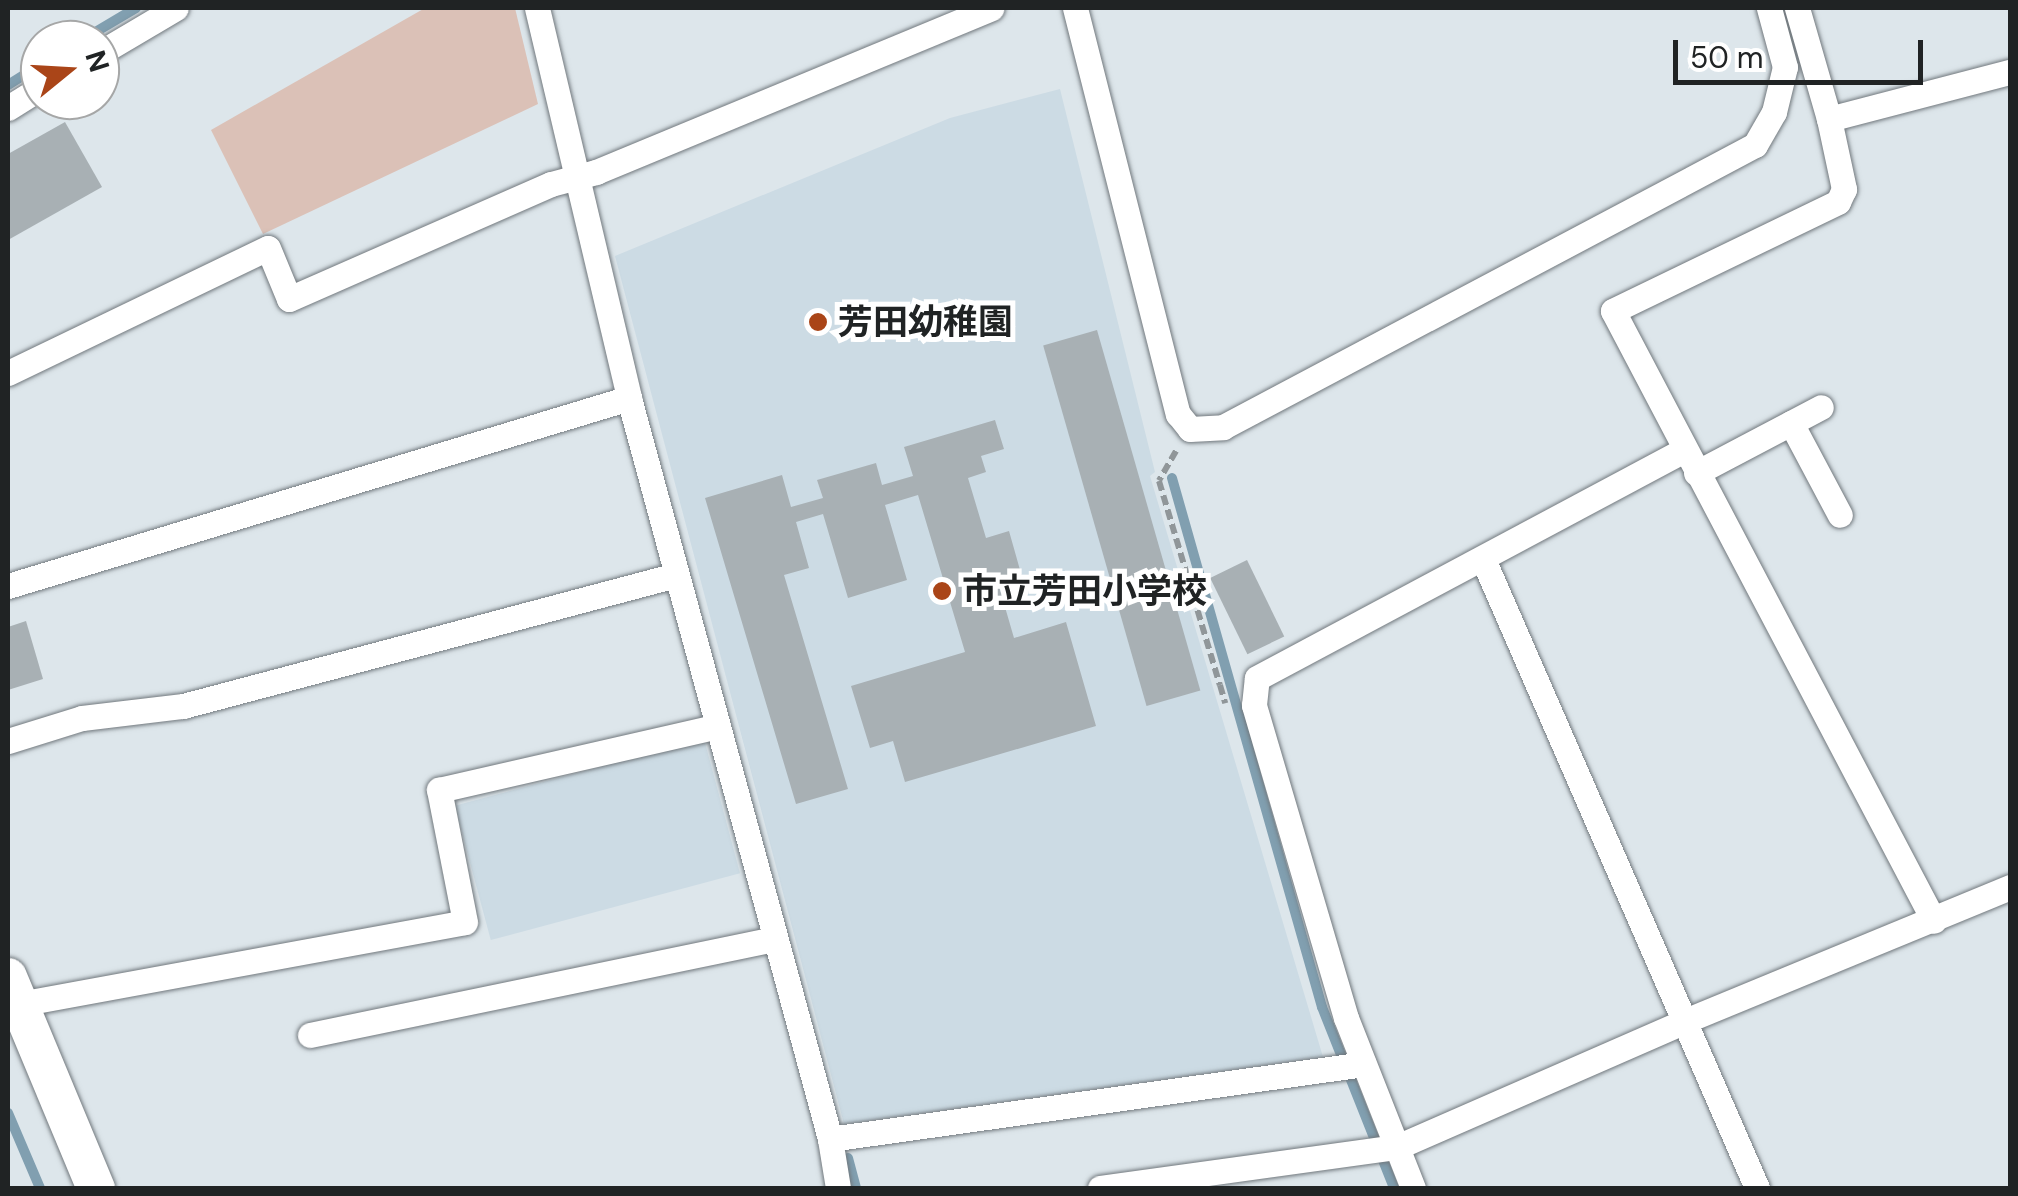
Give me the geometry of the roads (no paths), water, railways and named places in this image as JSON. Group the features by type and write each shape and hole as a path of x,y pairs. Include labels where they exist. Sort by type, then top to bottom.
{"main road":[{"path":"13,991 96,1188"}],"street":[{"path":"120,40 176,8"},
{"path":"537,8 629,398 830,1139 838,1188"},
{"path":"8,372 268,248 289,300 990,8"},
{"path":"1075,8 1178,414 1190,429 1224,427 1755,145 1774,112 1785,67 1768,8"},
{"path":"1798,8 1844,189 1838,202 1614,310 1934,921"},
{"path":"1829,119 2010,72"},
{"path":"8,586 629,398"},
{"path":"1696,473 1821,407"},
{"path":"1790,424 1840,515"},
{"path":"1413,1188 1384,1149 1352,1065 1254,705 1257,678 1270,667 1483,559 1684,450"},
{"path":"1483,559 1757,1188"},
{"path":"8,741 82,718 183,706 676,575"},
{"path":"13,991 465,922 439,790 718,726"},
{"path":"1100,1188 1384,1149 1684,1021 2010,889"},
{"path":"310,1035 775,939"},
{"path":"830,1139 1352,1065"}],"waterway":[{"path":"116,20 136,8"},
{"path":"8,85 20,78"},
{"path":"1172,478 1322,1007 1394,1188"},
{"path":"8,1113 40,1188"},
{"path":"848,1158 856,1188"}],"place":[{"name":"芳田幼稚園","path":"818,322"},
{"name":"市立芳田小学校","path":"942,591"}]}
